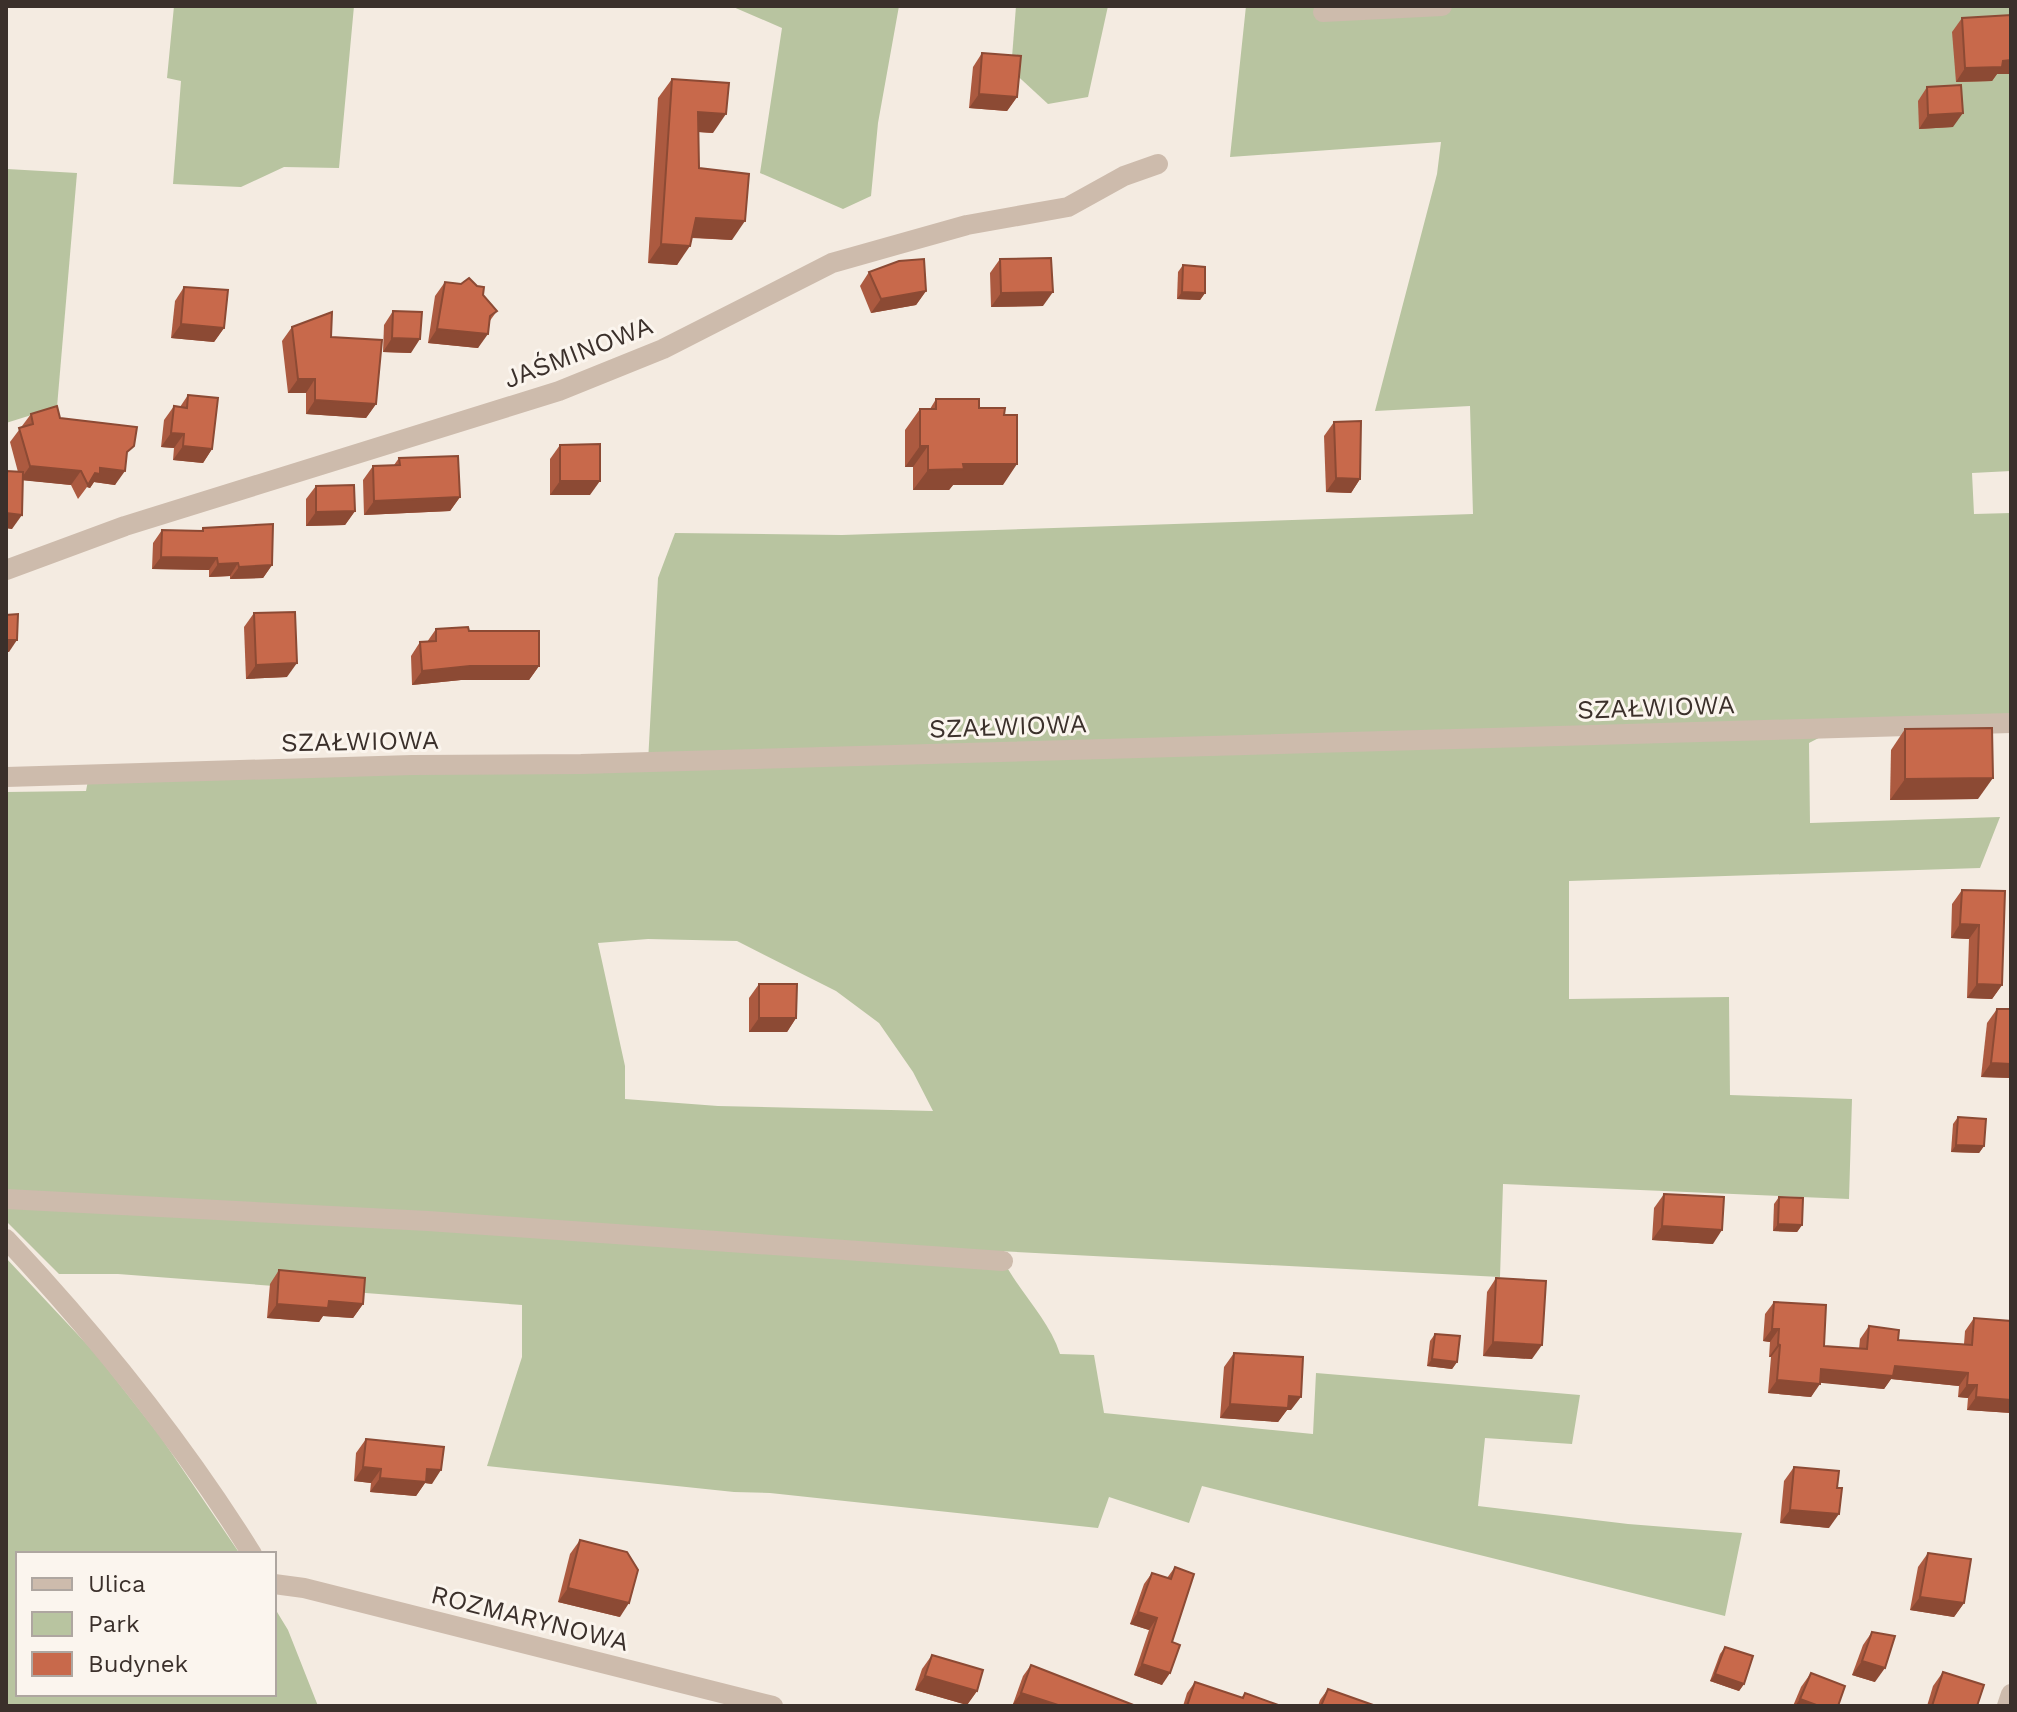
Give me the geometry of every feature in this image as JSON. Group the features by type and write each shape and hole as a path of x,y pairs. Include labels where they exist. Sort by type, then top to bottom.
{"street":[{"path":"1323,12 1442,6"},
{"name":"JAŚMINOWA","path":"6,570 125,526 559,391 663,349 832,263 967,225 1068,207 1124,176 1158,164"},
{"name":"SZAŁWIOWA","path":"6,777 412,765 581,764 2011,723"},
{"path":"6,1199 412,1220 1003,1261"},
{"path":"6,1239 94,1335 178,1442 251,1552"},
{"name":"ROZMARYNOWA","path":"276,1584 319,1592 773,1706"},
{"path":"2007,1706 2011,1694"}],"green space":[{"path":"174,6 354,6 339,168 284,167 241,187 173,184 181,81 167,78"},
{"path":"731,6 899,6 878,123 871,196 843,209 760,173 782,28"},
{"path":"1016,6 1108,6 1088,97 1048,104 1011,70"},
{"path":"1246,6 2011,6 2011,471 1972,473 1974,514 2011,513 2011,723 1838,728 1809,743 1810,823 2000,817 1980,868 1569,881 1569,999 1729,997 1730,1095 1852,1099 1849,1199 1503,1184 1500,1277 999,1251 1048,1327 1060,1354 1094,1355 1104,1413 1313,1434 1316,1373 1580,1395 1572,1444 1485,1438 1478,1506 1628,1524 1742,1533 1725,1616 1202,1486 1189,1523 1109,1497 1098,1528 487,1466 522,1357 522,1305 118,1274 59,1274 6,1221 6,792 86,791 89,775 648,762 658,578 675,533 842,535 1473,514 1470,406 1375,411 1437,174 1441,142 1230,157","holes":["648,939 737,941 836,991 879,1023 913,1072 933,1111 718,1106 625,1099 625,1066 598,943"]},
{"path":"7,169 77,173 57,407 6,423"},
{"path":"6,1258 95,1353 160,1436 239,1552 16,1552 16,1696 276,1696 276,1610 288,1630 318,1706 6,1706"}],"building":[{"path":"2011,15 2011,60 2003,61 2002,67 1965,68 1962,18"},
{"path":"982,53 1021,56 1017,97 979,94"},
{"path":"672,79 729,83 726,114 698,112 699,168 749,174 745,221 696,218 690,246 661,244"},
{"path":"1961,85 1963,113 1928,115 1927,87"},
{"path":"1051,258 1053,292 1001,293 1000,259"},
{"path":"924,259 926,291 881,299 869,272 899,261"},
{"path":"1183,265 1205,267 1205,293 1182,292"},
{"path":"469,278 477,286 484,287 483,295 497,311 490,316 488,334 437,329 445,282 461,284"},
{"path":"184,287 228,290 224,328 181,324"},
{"path":"393,311 422,312 420,339 392,338"},
{"path":"332,312 331,337 382,340 376,404 315,400 315,379 298,379 292,327"},
{"path":"188,395 218,398 212,449 183,446 184,434 171,433 174,406 187,408"},
{"path":"936,399 979,399 979,408 1005,408 1004,415 1017,415 1017,464 963,464 964,469 928,470 928,446 920,446 920,409 936,409"},
{"path":"57,406 60,418 137,427 134,446 127,452 125,471 100,468 100,474 95,473 88,485 81,471 30,466 19,428 33,424 31,414"},
{"path":"1361,421 1360,479 1336,478 1334,422"},
{"path":"600,444 600,481 560,481 560,445"},
{"path":"458,456 460,497 374,501 373,466 400,465 399,458"},
{"path":"6,471 23,472 22,515 6,513"},
{"path":"354,485 355,511 316,512 316,486"},
{"path":"273,524 272,565 239,567 238,563 218,564 217,558 161,557 162,530 203,531 203,528"},
{"path":"295,612 297,663 256,665 254,613"},
{"path":"18,614 17,640 6,640 6,615"},
{"path":"468,627 469,631 539,631 539,666 470,666 422,671 420,642 436,641 436,629"},
{"path":"1992,728 1993,778 1905,779 1905,729"},
{"path":"1962,890 2005,891 2002,985 1977,984 1979,925 1960,924"},
{"path":"759,984 797,984 796,1018 759,1018"},
{"path":"1997,1009 2011,1009 2011,1064 1991,1063"},
{"path":"1958,1117 1986,1119 1984,1146 1956,1145"},
{"path":"1664,1194 1724,1197 1722,1230 1662,1226"},
{"path":"1779,1197 1803,1198 1802,1225 1778,1224"},
{"path":"279,1270 365,1278 363,1304 329,1301 328,1308 277,1304"},
{"path":"1496,1278 1546,1281 1542,1345 1493,1342"},
{"path":"1774,1302 1826,1305 1824,1346 1867,1349 1869,1326 1899,1330 1898,1340 1972,1345 1974,1318 2011,1321 2011,1400 1976,1397 1977,1385 1967,1385 1968,1373 1895,1366 1893,1376 1821,1369 1820,1384 1777,1380 1780,1345 1779,1329 1772,1329"},
{"path":"1435,1334 1460,1336 1457,1362 1432,1359"},
{"path":"1234,1353 1303,1357 1301,1397 1289,1396 1288,1408 1230,1404"},
{"path":"366,1439 444,1447 441,1470 427,1469 426,1482 380,1478 381,1469 363,1467"},
{"path":"1794,1467 1839,1471 1837,1488 1842,1488 1839,1514 1790,1510"},
{"path":"580,1540 627,1552 638,1570 629,1603 568,1588"},
{"path":"1928,1553 1971,1559 1964,1603 1920,1597"},
{"path":"1175,1567 1194,1574 1172,1642 1180,1645 1170,1673 1142,1664 1157,1618 1138,1612 1152,1573 1171,1579"},
{"path":"1872,1632 1895,1636 1885,1668 1862,1661"},
{"path":"1725,1647 1753,1656 1744,1684 1715,1674"},
{"path":"932,1655 983,1670 977,1691 925,1676"},
{"path":"1031,1665 1136,1706 1061,1706 1021,1693"},
{"path":"1943,1672 1984,1685 1977,1706 1932,1706"},
{"path":"1811,1673 1845,1686 1838,1706 1819,1706 1800,1699"},
{"path":"1195,1682 1243,1698 1245,1693 1281,1706 1187,1706"},
{"path":"1328,1689 1376,1706 1321,1706"}]}
